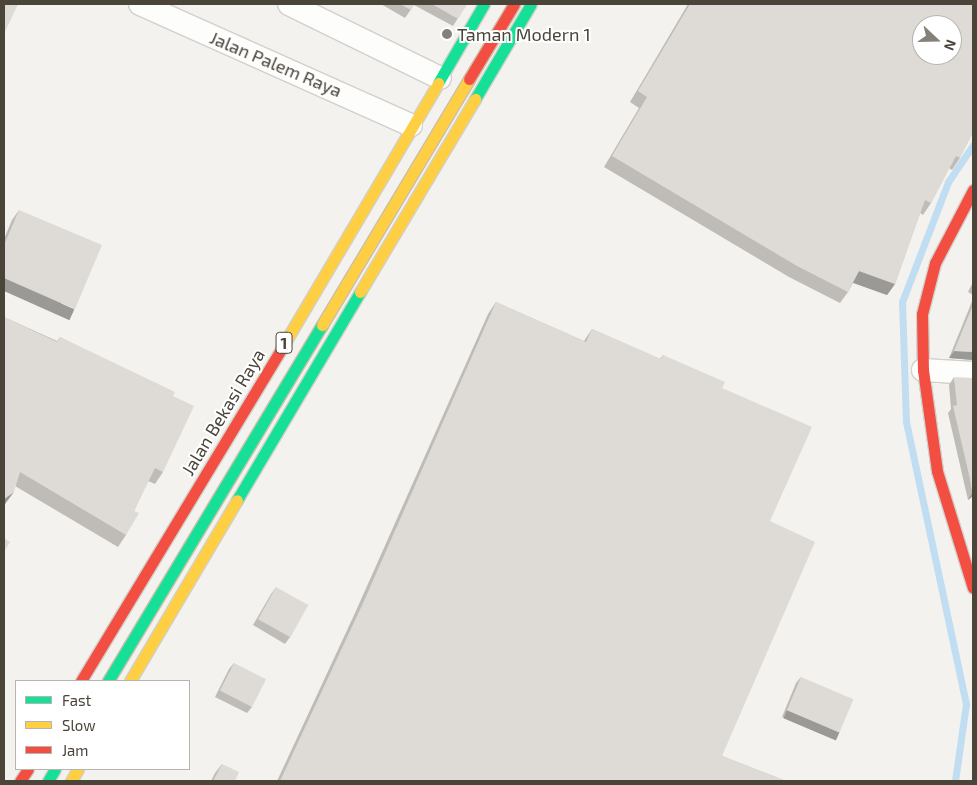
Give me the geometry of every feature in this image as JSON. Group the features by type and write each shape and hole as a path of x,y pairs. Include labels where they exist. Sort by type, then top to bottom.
{"main road":[{"name":"Jalan Bekasi Raya","path":"82,680 484,4"},
{"path":"109,680 514,4"},
{"name":"1","path":"131,680 531,4"},
{"path":"394,155 429,175"},
{"path":"972,194 947,236 927,288 922,314 922,370 927,417 944,501 973,588"},
{"path":"280,349 313,371"},
{"path":"20,781 27,770"},
{"path":"48,781 54,770"},
{"path":"71,781 77,770"}],"street":[{"name":"Jalan Palem Raya","path":"140,4 411,125"},
{"path":"289,4 440,78"},
{"path":"922,370 973,374"}],"building":[{"path":"4,4 18,4 4,34"},
{"path":"400,4 414,4 411,10"},
{"path":"432,4 467,4 458,19"},
{"path":"690,4 973,4 973,133 960,158 956,156 931,203 925,200 895,284 859,271 848,292 797,266 612,156 647,97 638,91"},
{"path":"19,210 102,245 75,309 4,278 4,245"},
{"path":"496,302 586,342 592,329 661,359 663,355 725,382 722,388 812,427 770,521 815,542 722,756 786,781 280,781 364,601"},
{"path":"973,305 973,352 954,351"},
{"path":"4,317 57,342 60,337 175,392 173,396 194,406 163,472 155,468 134,511 139,513 126,535 20,472 14,492 4,499"},
{"path":"954,377 973,378 973,492 953,406 957,405"},
{"path":"4,538 10,542 4,552"},
{"path":"276,587 308,605 290,637 258,619"},
{"path":"234,663 266,679 252,707 220,691"},
{"path":"801,677 853,699 839,732 787,710"},
{"path":"222,764 239,772 235,781 213,781"}],"waterway":[{"path":"955,781 966,704 906,422 902,302 948,182 973,145"}],"traffic: fast":[{"path":"438,83 484,4"},
{"path":"475,99 531,4"},
{"path":"237,500 360,292"},
{"path":"109,680 322,325"},
{"path":"48,781 54,770"}],"traffic: slow":[{"path":"322,325 469,79"},
{"path":"281,349 438,83"},
{"path":"360,292 475,99"},
{"path":"131,680 237,500"},
{"path":"71,781 77,770"}],"traffic: jam":[{"path":"469,79 514,4"},
{"path":"973,190 935,263 922,314 923,370 937,471 973,588"},
{"path":"82,680 281,349"},
{"path":"20,781 27,770"}],"place":[{"name":"Taman Modern 1","path":"447,34"}]}
